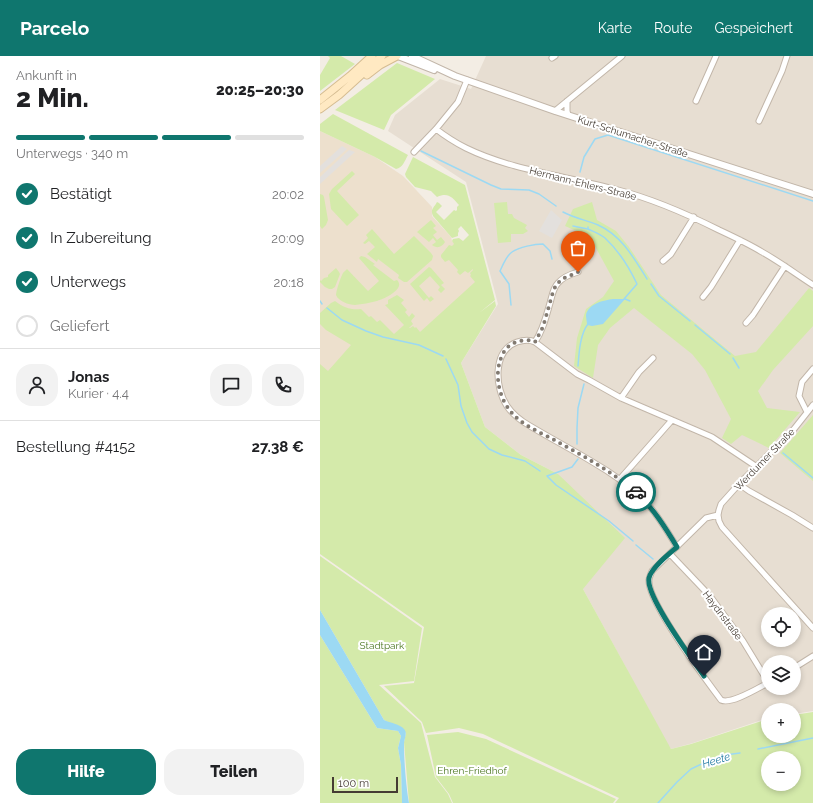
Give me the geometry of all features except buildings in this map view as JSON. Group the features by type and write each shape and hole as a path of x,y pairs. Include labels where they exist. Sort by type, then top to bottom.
{"main road":[{"path":"320,100 350,76 371,56"},
{"path":"339,95 382,56"},
{"path":"320,109 380,65 397,56"}],"street":[{"name":"Kurt-Schumacher-Straße","path":"397,56 445,74 455,76"},
{"name":"Kurt-Schumacher-Straße","path":"412,56 455,76 555,111 813,194"},
{"path":"555,111 568,102 622,56"},
{"path":"696,101 716,56"},
{"path":"759,121 782,71 787,56"},
{"path":"414,152 436,129 458,102 467,80"},
{"path":"568,102 568,115"},
{"name":"Hermann-Ehlers-Straße","path":"436,129 466,148 488,157 529,169 618,190 662,204 694,217 762,252 813,286"},
{"path":"663,261 671,254 694,217"},
{"path":"703,296 711,287 740,240"},
{"path":"746,323 753,315 785,266"},
{"path":"535,342 543,327 556,285 562,279 578,272"},
{"path":"677,547 650,506 620,479 519,420 507,407 503,399 498,375 500,360 507,348 511,344 523,340 532,340 582,376 621,398 712,437 757,467"},
{"path":"621,398 639,372 653,358"},
{"path":"807,412 799,396 802,382 813,368"},
{"name":"Werdumer Straße","path":"718,515 721,504 794,429 813,405"},
{"path":"620,479 672,420"},
{"path":"739,484 813,528"},
{"path":"761,686 736,699 724,702 721,700 658,607 650,589 649,579 652,571 706,518 718,515 722,527 813,628"},
{"name":"Haydnstraße","path":"670,554 710,596 743,641 761,671"},
{"path":"801,664 813,656"}],"shaded area":[{"path":"486,56 813,56 813,711 801,713 801,703 761,703 761,720 671,749 657,731 624,664 583,589 558,474 521,455 485,427 461,363 498,304 466,182 388,131 395,115 440,79 471,89"},
{"path":"320,131 375,157 403,176 432,207 432,216 487,282 426,345 328,377 320,372"},
{"path":"342,146 347,149 320,173 320,166"},
{"path":"349,150 355,152 320,184 320,177"},
{"path":"551,210 562,220 552,238 539,231"}],"green space":[{"path":"328,56 341,56 355,64 320,91 320,75 330,58"},
{"path":"397,63 435,79 391,115 384,130 335,110"},
{"path":"333,114 408,155 404,164 396,169 375,157 320,131 320,124"},
{"path":"413,157 465,185 495,300 479,313 495,301 496,306 461,363 485,427 521,455 558,474 625,538 583,589 671,749 761,721 761,743 801,743 801,714 813,712 813,803 615,803 619,798 483,734 459,728 426,733 422,722 384,686 414,683 424,627 320,554 320,364 328,371 351,345 326,330 320,324 320,313 335,301 348,308 361,309 377,322 380,320 394,334 404,325 385,305 388,304 388,300 397,295 404,300 401,303 407,310 405,312 409,317 412,313 415,316 411,321 413,324 409,328 413,326 415,328 416,327 420,332 475,282 470,276 473,269 468,273 465,271 460,275 457,272 458,270 449,260 445,262 441,257 449,245 452,246 454,244 452,241 453,239 459,238 463,241 469,235 461,226 458,229 458,236 452,238 432,214 432,210 437,202 442,206 436,212 444,220 454,210 457,210 459,205 450,196 444,195 437,197 431,191 415,187 405,174"},
{"path":"352,171 355,174 337,191 359,215 347,226 331,209 329,194 332,189"},
{"path":"320,194 324,197 328,220 322,229 320,226"},
{"path":"507,202 508,214 512,214 514,218 527,225 525,228 528,231 523,234 511,234 511,242 498,243 494,203"},
{"path":"592,202 597,220 616,231 629,247 661,295 735,356 756,352 809,288 813,291 813,326 773,370 758,391 767,408 800,412 769,448 742,435 731,444 722,438 731,419 705,370 692,354 634,308 610,328 598,345 593,378 574,366 577,338 586,309 603,297 614,281 590,237 565,226 573,209"},
{"path":"431,220 436,226 433,228 437,232 433,235 437,240 441,237 445,242 439,247 432,245 436,242 433,238 429,242 417,232"},
{"path":"372,229 394,254 414,236 431,253 433,256 432,260 407,282 404,282 398,278 399,275 378,259 377,262 367,254 375,247 369,241 365,244 363,243 368,238 366,235"},
{"path":"361,256 375,264 373,265 394,281 397,280 399,287 389,296 380,300 355,305 341,301 336,295 341,277 347,269 368,291 379,281 359,258"},
{"path":"429,267 444,283 441,285 445,289 441,293 438,290 440,287 430,276 419,286 429,298 431,296 434,299 430,302 427,298 424,301 410,284"},
{"path":"336,268 340,274 335,287 329,289 320,282 320,280 321,281 328,277 328,275"},
{"path":"813,415 813,481 780,453"},
{"name":"Stadtpark","path":"320,556 422,628 414,681 379,685 421,723 435,777 448,794 452,803 409,803 404,742 406,733 384,720 320,610"},
{"name":"Stadtpark","path":"320,635 377,728 398,731 401,736 398,748 401,765 402,803 320,803"},
{"name":"Ehren-Friedhof","path":"458,732 486,739 616,799 613,803 453,803 449,794 436,777 427,735"}],"water":[{"path":"613,299 625,299 603,324 592,326 587,325 587,311 593,305"},
{"path":"320,610 384,720 402,727 405,731 404,758 409,803 402,803 401,765 398,748 401,736 398,731 377,728 320,635"}],"waterway":[{"path":"580,172 584,157 595,139 608,135 813,201"},
{"path":"421,151 491,185 501,189 529,190 539,194 556,206"},
{"path":"563,212 598,225 614,235 626,248 647,279"},
{"path":"573,226 588,229"},
{"path":"588,227 588,229 599,234 615,248 634,278 637,284 624,299"},
{"path":"511,305 509,284 500,271 508,256 512,252 519,249 532,245 543,244 550,251 552,259"},
{"path":"651,284 659,296 690,321"},
{"path":"625,299 630,301"},
{"path":"327,308 342,320 366,331 383,337 419,345 443,356"},
{"path":"578,366 579,350 583,333 588,324"},
{"path":"695,325 730,354"},
{"path":"733,358 739,368"},
{"path":"446,359 458,385 461,406 472,432 489,449 502,455 525,461 540,471"},
{"path":"577,444 578,408 584,384"},
{"path":"783,453 813,478"},
{"path":"578,459 572,467 547,476 556,485 609,521 633,541"},
{"path":"636,545 653,559"},
{"name":"Heete","path":"758,749 813,738"},
{"name":"Heete","path":"658,803 691,769 725,755 740,753"}],"way so far":[{"path":"578,272 562,279 556,285 543,327 535,342 532,340 523,340 511,344 507,348 500,360 499,366 498,375 500,392 507,407 519,420 620,479 636,492"}],"route":[{"path":"636,492 650,506 677,547 652,571 649,579 650,589 659,609 704,676"}]}
